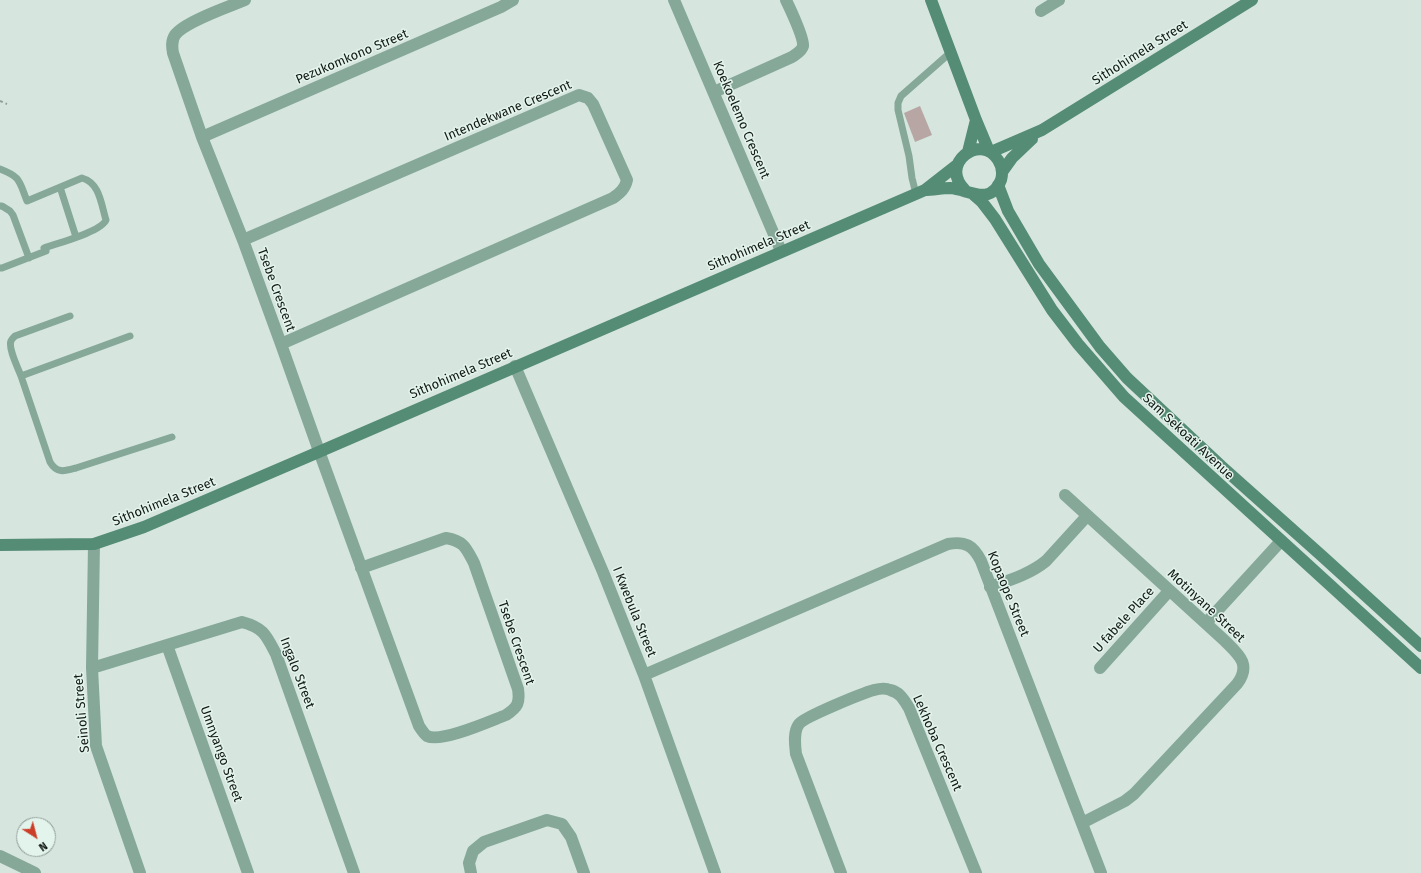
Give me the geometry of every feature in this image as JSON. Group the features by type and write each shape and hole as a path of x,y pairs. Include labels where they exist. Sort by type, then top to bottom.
{"street":[{"name":"Tsebe Crescent","path":"245,0 186,26 176,35 174,39 172,44 173,53 202,137 243,240 361,568 419,726 426,735 436,738 447,736 506,715 515,709 519,700 518,689 474,563 466,548 457,540 446,538 361,568"},
{"name":"Pezukomkono Street","path":"202,137 501,7 513,0"},
{"name":"Koekoelemo Crescent","path":"674,0 781,252"},
{"path":"714,92 792,57 801,49 803,46 802,38 786,0"},
{"path":"931,0 976,120 990,152 1001,164 1001,179 994,189 985,194 969,192 957,179 957,165 961,157 968,152 978,149 990,152"},
{"path":"1041,11 1059,0"},
{"name":"Sithohimela Street","path":"990,152 1042,130 1252,0"},
{"name":"Intendekwane Crescent","path":"243,240 579,95 588,98 593,104 627,180 621,193 613,198 281,344"},
{"path":"968,152 976,120"},
{"name":"Sithohimela Street","path":"1002,172 1012,158 1042,130"},
{"name":"Sithohimela Street","path":"0,546 94,544 144,527 921,192 957,165"},
{"name":"Sam Sekoati Avenue","path":"998,185 1008,210 1039,264 1092,336 1127,378 1221,466 1421,646"},
{"name":"Sithohimela Street","path":"921,192 949,188 969,192"},
{"name":"Sam Sekoati Avenue","path":"969,192 982,202 995,219 1052,310 1078,344 1100,371 1134,407 1421,668"},
{"name":"I Kwebula Street","path":"515,366 603,572 644,675 715,873"},
{"name":"Motinyane Street","path":"1065,495 1206,623 1239,656 1244,664 1242,677 1134,794 1125,801 1082,823"},
{"path":"990,587 1040,566 1087,516"},
{"path":"1206,623 1281,541"},
{"name":"Kopaope Street","path":"644,675 948,544 962,542 975,551 981,561 1101,873"},
{"name":"Seinoli Street","path":"94,544 92,668 96,746 140,873"},
{"name":"U fabele Place","path":"1100,668 1169,591"},
{"name":"Ingalo Street","path":"92,668 242,622 256,626 267,636 276,654 354,873"},
{"name":"Umnyango Street","path":"166,645 248,873"},
{"name":"Lekhoba Crescent","path":"841,873 796,754 794,744 795,734 799,724 808,717 875,690 889,689 901,695 909,708 976,873"},
{"path":"471,873 469,862 473,851 484,842 547,820 562,824 571,837 584,873"},
{"path":"0,856 35,873"}],"lane":[{"path":"921,192 909,156 898,110 898,103 901,96 951,52"},
{"path":"0,168 13,174 19,180 27,201 82,178 88,180 95,184 106,220 94,230 76,236 29,258 0,268"},
{"path":"60,187 76,236"},
{"path":"0,206 10,211 13,215 29,258"},
{"path":"70,316 15,336 11,340 10,346 50,462 54,467 58,470 76,468 172,437"},
{"path":"21,376 130,336"}],"path":[{"path":"0,101 7,104"}],"building":[{"path":"920,106 932,135 915,142 904,113"}]}
